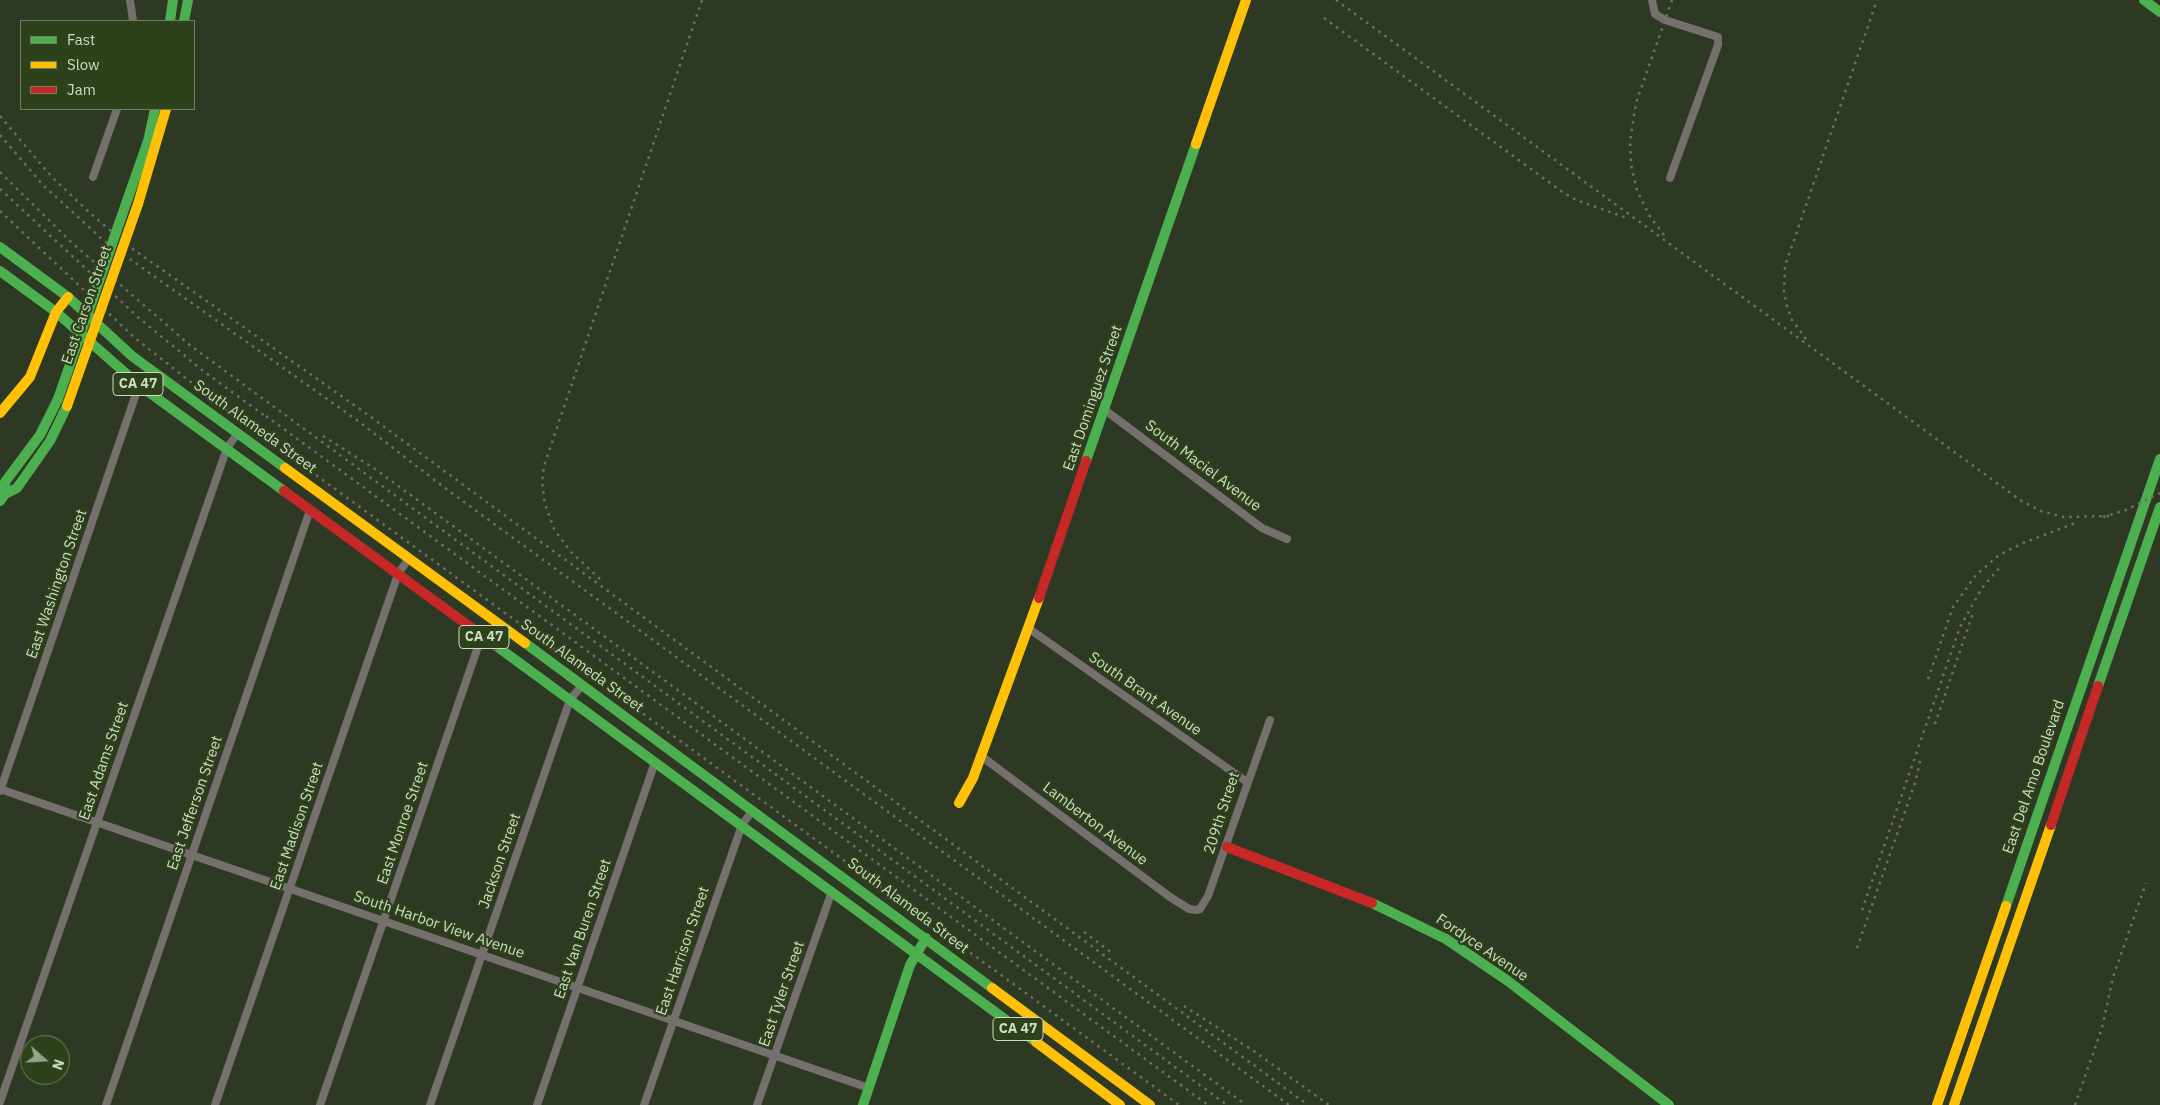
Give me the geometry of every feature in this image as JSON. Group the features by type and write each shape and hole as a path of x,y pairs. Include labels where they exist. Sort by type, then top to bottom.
{"main road":[{"path":"170,20 173,0"},
{"path":"184,20 188,0"},
{"name":"East Dominguez Street","path":"959,803 968,788 981,756 1028,628 1246,0"},
{"path":"2144,0 2160,12"},
{"name":"East Carson Street","path":"1,499 6,482 40,435 58,399 148,141 156,110"},
{"name":"East Carson Street","path":"1,499 17,488 50,441 67,406 138,204 154,156 166,110"},
{"name":"South Alameda Street","path":"0,247 68,297 132,356 754,810 1150,1105"},
{"name":"CA 47","path":"0,271 56,312 139,385 916,952 1120,1105"},
{"path":"0,413 19,392 34,370 56,312 68,297"},
{"name":"East Del Amo Boulevard","path":"1937,1105 2160,459"},
{"name":"East Del Amo Boulevard","path":"1954,1105 2160,507"},
{"name":"Fordyce Avenue","path":"1227,847 1365,900 1446,939 1508,981 1630,1078 1669,1105"},
{"path":"863,1105 916,952 926,938"},
{"path":"1965,1024 1980,1030"}],"street":[{"path":"130,0 133,20"},
{"path":"1652,0 1655,14 1665,20 1718,37 1718,45 1670,178"},
{"path":"94,177 117,110"},
{"name":"East Washington Street","path":"0,790 139,385"},
{"name":"South Maciel Avenue","path":"1105,410 1262,528 1287,539"},
{"name":"East Adams Street","path":"0,1102 226,448 238,432"},
{"name":"East Jefferson Street","path":"106,1105 310,510"},
{"name":"East Madison Street","path":"215,1105 398,574 409,558"},
{"name":"South Brant Avenue","path":"1028,628 1246,782"},
{"name":"East Monroe Street","path":"320,1105 482,636"},
{"name":"Jackson Street","path":"430,1105 570,700 582,685"},
{"name":"209th Street","path":"1196,910 1204,904 1227,847 1246,782 1270,720"},
{"name":"Lamberton Avenue","path":"981,756 1170,897 1189,909 1196,910"},
{"name":"East Van Buren Street","path":"537,1105 655,762"},
{"name":"South Harbor View Avenue","path":"0,790 384,920 869,1088"},
{"name":"East Harrison Street","path":"644,1105 742,825 754,810"},
{"name":"East Tyler Street","path":"757,1105 832,891"}],"railway":[{"path":"600,579 570,551 554,529 545,504 542,482 544,466 702,0"},
{"path":"1336,0 2020,500 2041,511 2064,517 2109,516"},
{"path":"1664,235 1649,215 1637,190 1631,165 1630,141 1636,103 1672,0"},
{"path":"1806,339 1792,320 1787,306 1784,292 1785,266 1877,0"},
{"path":"1324,18 1561,191 1576,200 1627,218"},
{"path":"0,116 51,176 91,214 130,247 364,412 1308,1105"},
{"path":"0,135 43,185 103,240 358,421 445,488 1289,1105"},
{"path":"0,172 71,242 191,346 1227,1105"},
{"path":"0,189 139,318 202,370 265,416"},
{"path":"0,211 135,338 216,402 1179,1105"},
{"path":"266,416 1208,1105"},
{"path":"323,436 375,469 1246,1105"},
{"path":"2103,517 2126,510 2160,493"},
{"path":"1928,679 1953,607 1976,575 1999,555 2023,543 2078,522"},
{"path":"1862,910 1960,627 1982,588 2002,565"},
{"path":"1935,724 1973,613"},
{"path":"1857,948 1915,783 1921,757"},
{"path":"2075,1105 2102,1028 2113,977 2146,883"},
{"path":"1084,932 1112,953"},
{"path":"1184,1006 1255,1052 1329,1105"}],"traffic: fast":[{"path":"170,20 173,0"},
{"path":"184,20 188,0"},
{"path":"2144,0 2160,12"},
{"path":"128,198 148,141 155,110"},
{"path":"1086,461 1196,144"},
{"path":"58,399 128,198"},
{"path":"0,247 68,297 132,356 285,468"},
{"path":"0,271 56,312 139,385 284,491"},
{"path":"5,494 5,482 40,435 58,399"},
{"path":"0,501 5,494 17,488 50,441 67,406"},
{"path":"2006,906 2160,459"},
{"path":"2098,686 2160,507"},
{"path":"525,643 992,988"},
{"path":"495,645 1036,1042"},
{"path":"1372,903 1446,939 1508,981 1669,1105"},
{"path":"863,1105 910,965 926,938"}],"traffic: slow":[{"path":"1196,144 1246,0"},
{"path":"138,204 166,110"},
{"path":"67,406 138,204"},
{"path":"0,413 30,377 56,312 68,297"},
{"path":"285,468 525,643"},
{"path":"959,803 973,778 1039,598"},
{"path":"1954,1105 2051,825"},
{"path":"1937,1105 2006,906"},
{"path":"992,988 1150,1105"},
{"path":"1036,1042 1120,1105"}],"traffic: jam":[{"path":"1039,598 1086,461"},
{"path":"284,491 495,645"},
{"path":"2051,825 2098,686"},
{"path":"1227,847 1372,903"}]}
